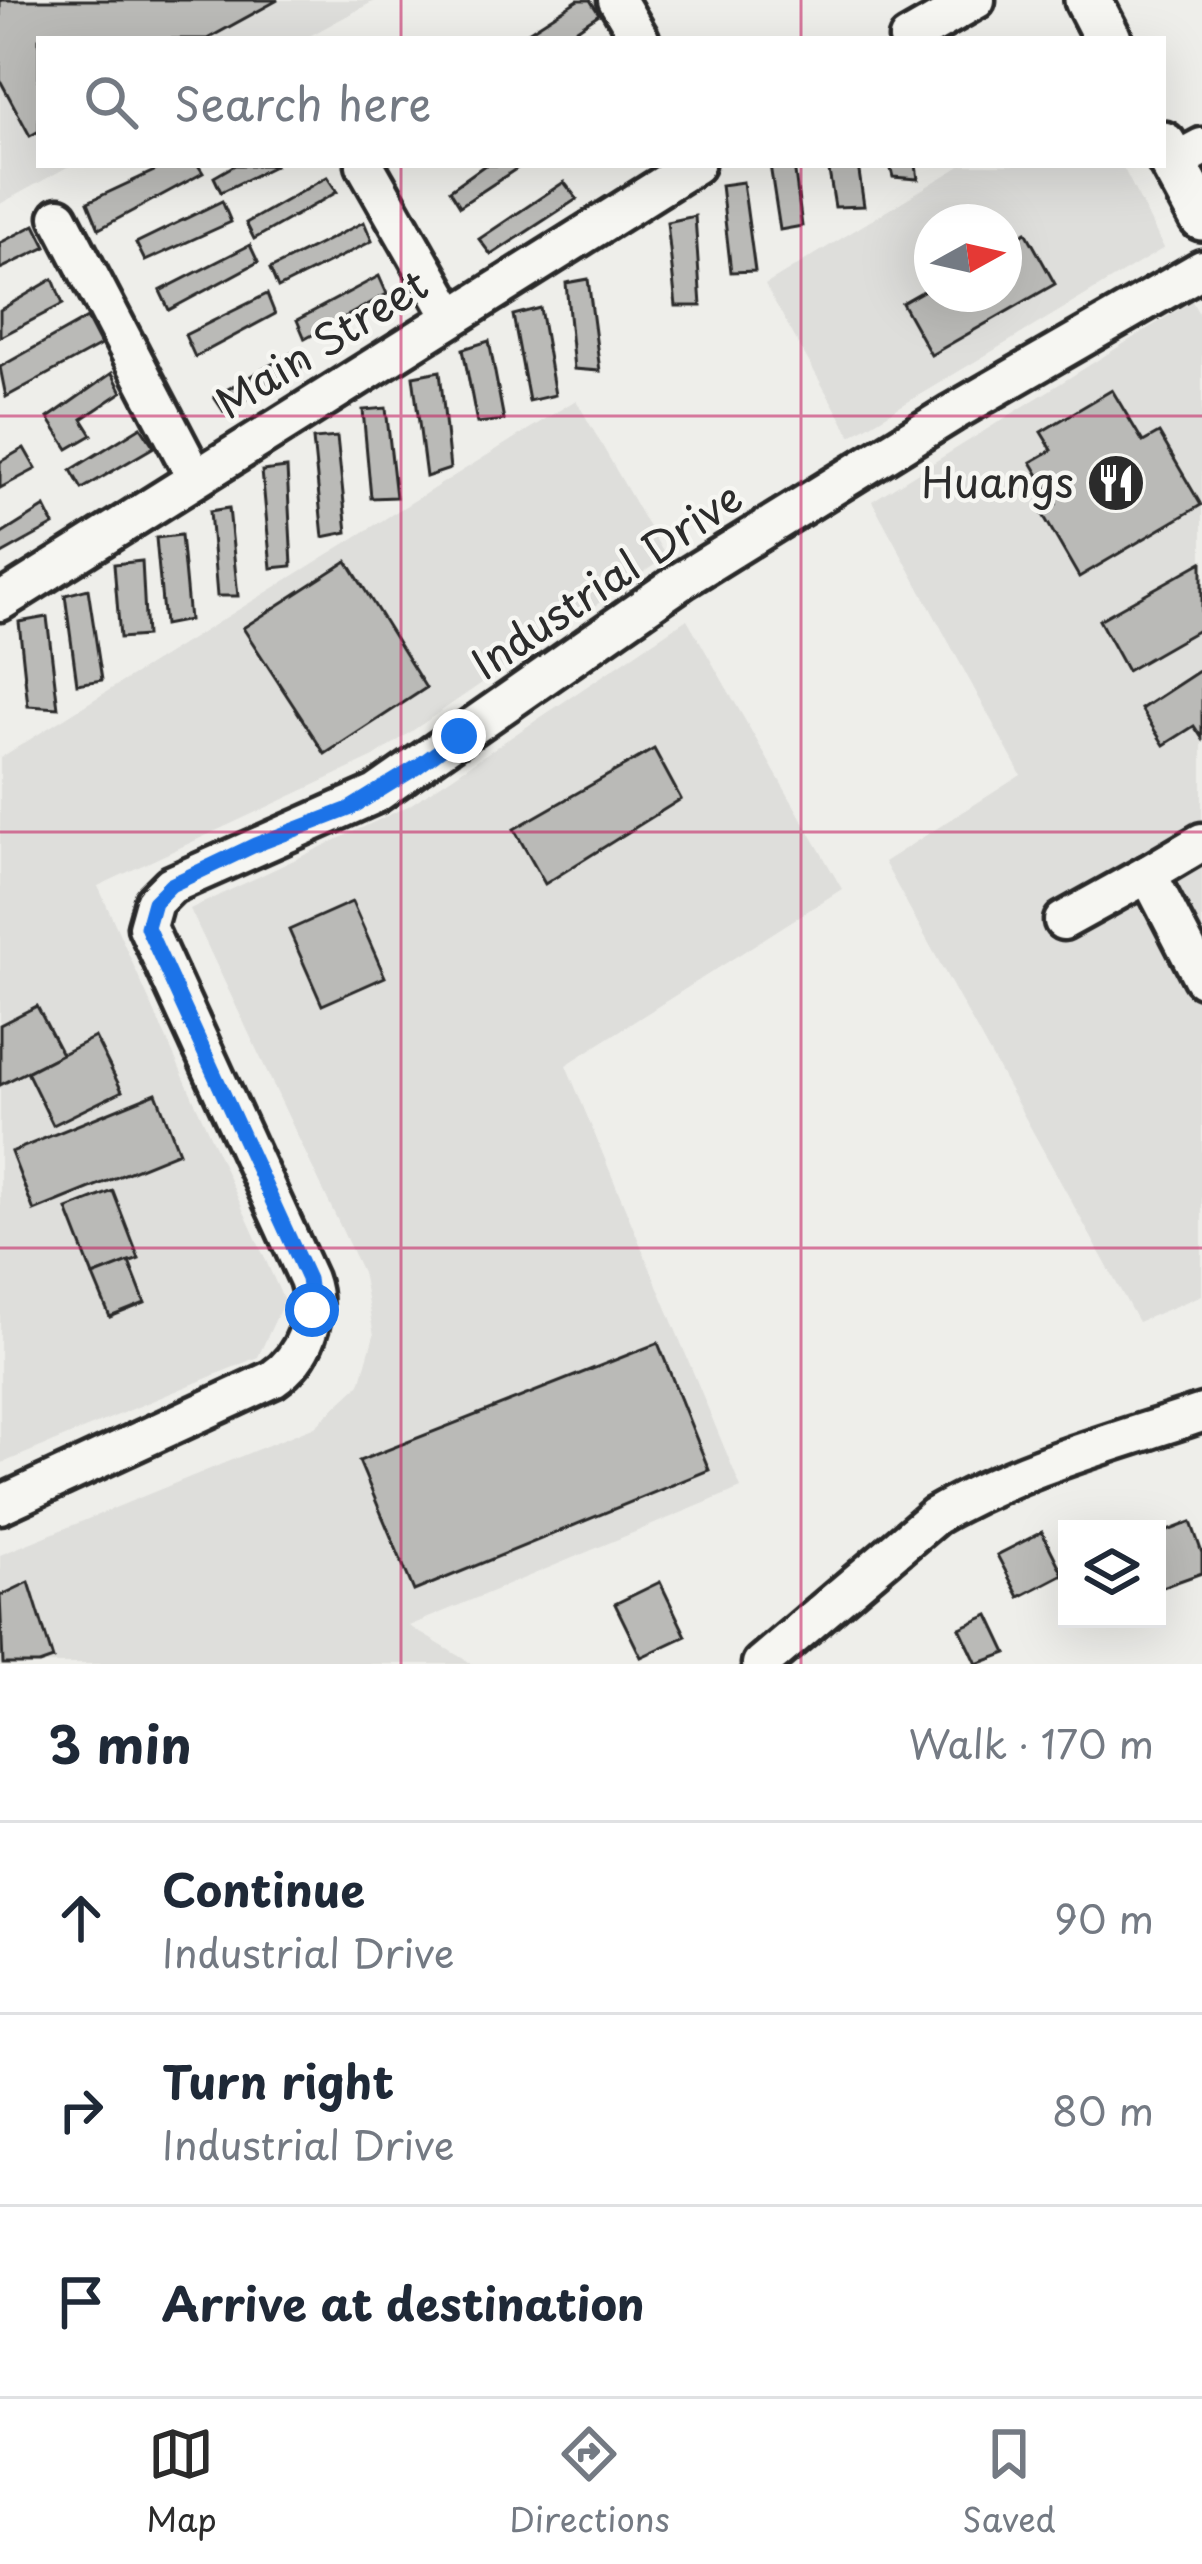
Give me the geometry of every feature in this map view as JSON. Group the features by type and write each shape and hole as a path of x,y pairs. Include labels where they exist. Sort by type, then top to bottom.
{"main road":[{"path":"1088,0 1106,36"},
{"path":"1179,151 1202,217"}],"street":[{"path":"617,0 638,36"},
{"path":"913,36 976,0"},
{"path":"367,168 451,316"},
{"name":"Main Street","path":"0,602 690,168"},
{"path":"59,218 195,477"},
{"name":"Industrial Drive","path":"0,1505 273,1378 297,1356 310,1324 308,1279 147,927 149,910 161,892 255,845 376,794 684,578 952,413 1202,269"},
{"path":"1063,921 1202,842"},
{"path":"1148,874 1202,978"},
{"path":"760,1664 935,1516 967,1497 1053,1462 1202,1413"}],"shaded area":[{"path":"0,0 376,0 310,36 36,36 36,168 66,168 0,204"},
{"path":"957,168 1124,168 1164,248 851,436 765,285"},
{"path":"1192,301 1202,320 1202,1295 1138,1322 884,862 1021,775 872,501"},
{"path":"576,400 666,557 374,757 98,886 284,1301 258,1357 0,1464 0,758"},
{"path":"687,619 842,889 566,1065 741,1488 409,1626 472,1664 0,1664 0,1555 315,1426 360,1384 374,1335 362,1272 190,909 410,805"}],"building":[{"path":"0,0 278,0 212,36 36,36 36,133 30,136 0,80"},
{"path":"578,0 590,0 599,14 566,36 522,36"},
{"path":"161,168 200,168 203,173 99,229 88,202"},
{"path":"230,168 270,168 221,192 214,177"},
{"path":"481,168 517,168 460,206 450,190"},
{"path":"770,168 794,168 802,226 780,230"},
{"path":"828,168 858,168 864,206 835,207"},
{"path":"891,168 916,168 918,179 893,177"},
{"path":"327,177 337,192 254,239 246,223"},
{"path":"564,182 577,199 491,255 479,239"},
{"path":"743,182 755,271 731,272 721,185"},
{"path":"222,201 231,222 145,261 136,243"},
{"path":"695,216 701,306 676,306 667,222"},
{"path":"364,222 372,241 278,288 270,269"},
{"path":"35,225 46,247 0,269 0,243"},
{"path":"1026,232 1055,284 1022,303 1022,234"},
{"path":"250,245 258,262 169,310 160,291"},
{"path":"379,276 387,294 305,339 297,320"},
{"path":"53,279 63,304 0,337 0,310"},
{"path":"588,279 600,371 574,369 566,283"},
{"path":"267,294 275,314 195,357 185,335"},
{"path":"914,296 914,312 1006,312 931,355 902,303"},
{"path":"540,308 555,395 529,401 513,315"},
{"path":"87,318 101,345 6,397 0,367"},
{"path":"489,341 504,420 477,423 463,349"},
{"path":"295,351 303,367 224,412 214,397"},
{"path":"440,371 450,469 426,477 413,376"},
{"path":"112,373 122,392 82,419 92,435 68,449 48,418"},
{"name":"Huangs","path":"1112,390 1143,442 1159,433 1201,505 1079,577 1042,513 1056,504 1031,462 1052,450 1041,432"},
{"path":"386,408 396,497 371,498 363,410"},
{"path":"141,427 154,447 82,489 71,470"},
{"path":"337,437 347,532 323,537 313,439"},
{"path":"24,448 36,469 0,488 0,462"},
{"path":"287,468 292,566 271,568 262,471"},
{"path":"45,507 54,525 0,555 0,535"},
{"path":"229,508 238,596 217,596 210,511"},
{"path":"181,535 189,620 164,625 156,538"},
{"path":"142,561 146,636 120,638 114,564"},
{"path":"347,561 426,688 325,754 243,628"},
{"path":"1202,562 1202,628 1127,671 1099,620"},
{"path":"88,589 102,680 77,684 65,595"},
{"path":"47,617 58,708 28,706 19,622"},
{"path":"1202,669 1202,738 1194,726 1164,745 1141,709"},
{"path":"654,749 681,799 545,884 514,829"},
{"path":"352,902 385,977 322,1005 289,930"},
{"path":"37,1006 62,1054 0,1085 0,1025"},
{"path":"95,1037 122,1091 53,1125 27,1072"},
{"path":"156,1093 179,1152 34,1211 11,1152"},
{"path":"113,1191 139,1259 93,1276 67,1209"},
{"path":"129,1262 145,1303 110,1317 93,1276"},
{"path":"658,1343 709,1470 414,1591 359,1461"},
{"path":"1191,1522 1202,1553 1202,1573 1166,1586 1166,1532"},
{"path":"1042,1532 1058,1564 1058,1577 1019,1597 997,1555"},
{"path":"29,1582 53,1659 3,1664 0,1596"},
{"path":"660,1582 686,1636 641,1657 615,1604"},
{"path":"989,1615 1007,1653 977,1664 960,1628"}],"place":[{"name":"Huangs","path":"1116,483"}],"route":[{"path":"312,1310 308,1279 147,927 149,910 171,885 255,845 349,809 459,736"}]}
